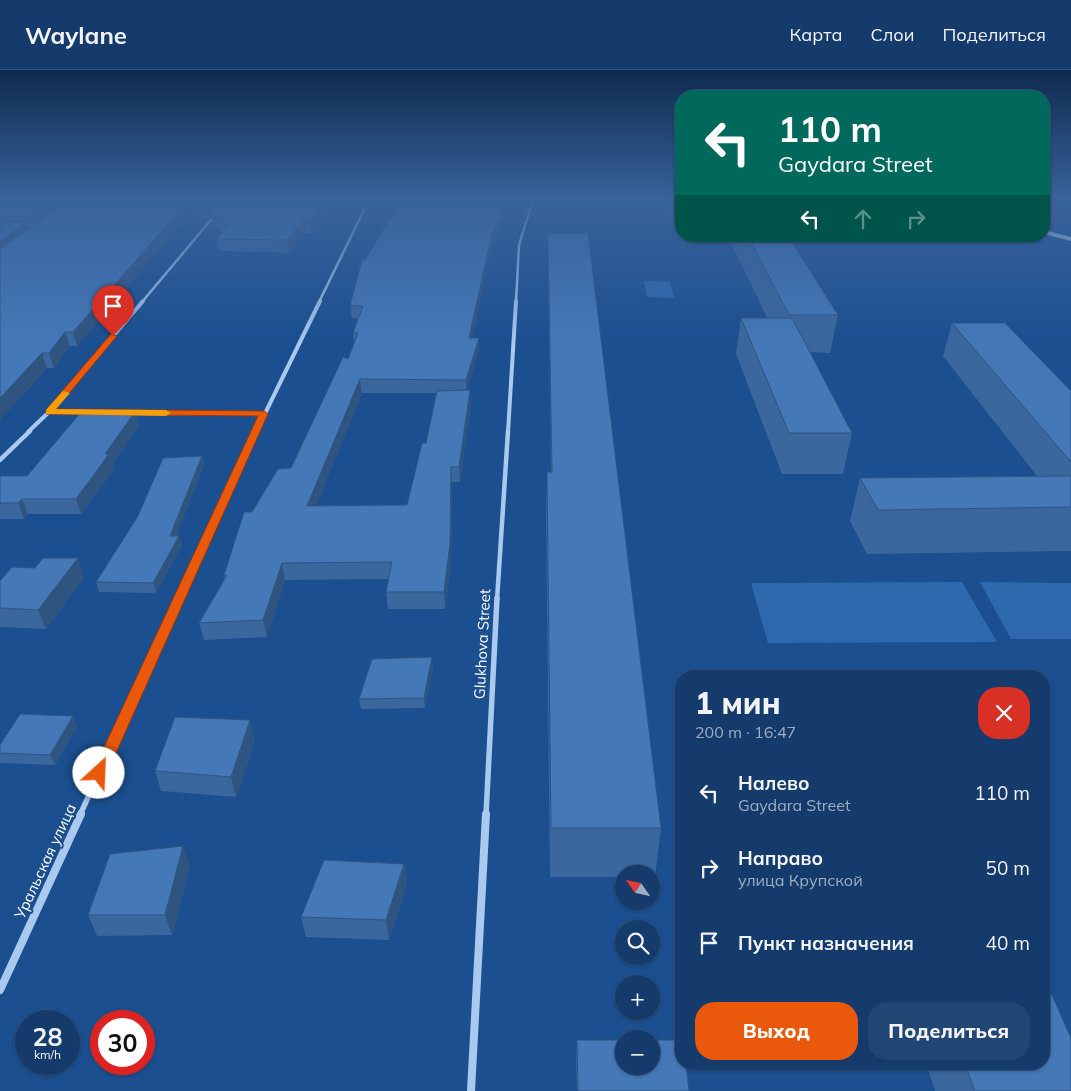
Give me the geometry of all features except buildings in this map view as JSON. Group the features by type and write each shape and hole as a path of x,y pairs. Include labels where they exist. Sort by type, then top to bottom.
{"street":[{"path":"0,460 50,412 188,248"},
{"name":"Уральская улица","path":"0,990 264,414 346,248"},
{"name":"Glukhova Street","path":"471,1091 503,492 519,248"},
{"path":"50,412 88,412"},
{"path":"127,412 264,414"}],"shaded area":[{"path":"644,281 670,282 674,298 647,297"},
{"path":"962,582 997,642 768,643 751,583"},
{"path":"980,582 1071,583 1071,639 1011,639"}],"slow traffic":[{"path":"66,393 50,412 166,413"}],"route":[{"path":"99,773 264,414 50,412 113,336"}]}
